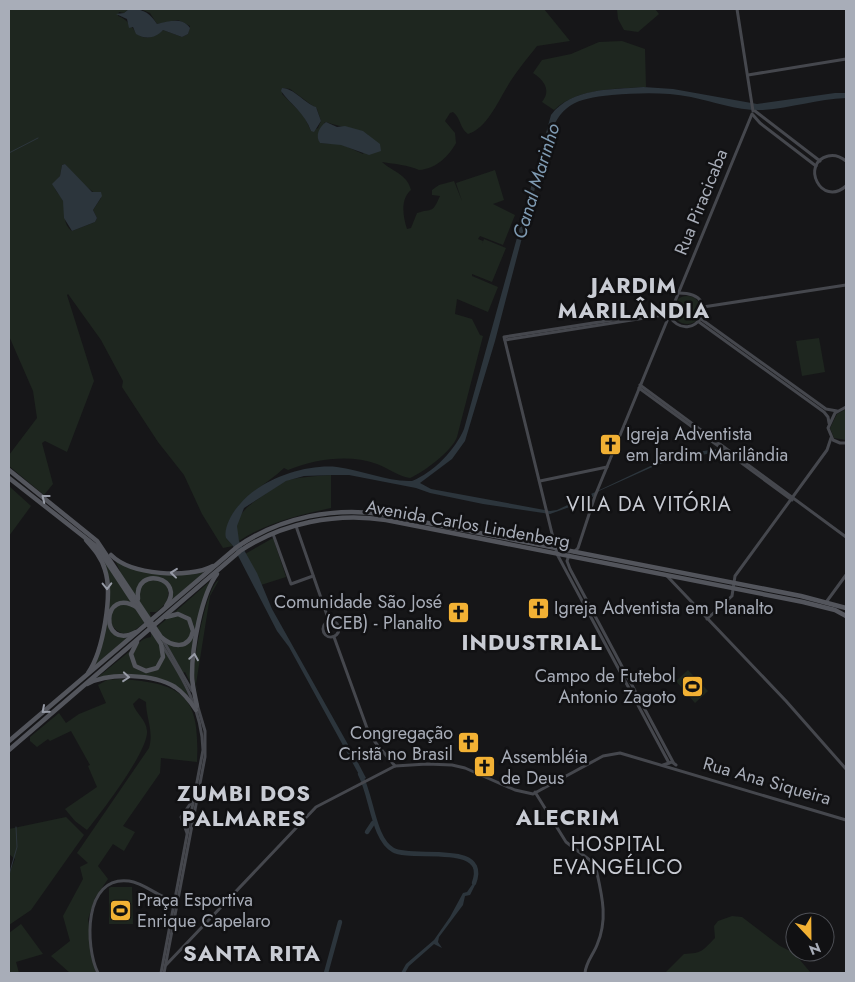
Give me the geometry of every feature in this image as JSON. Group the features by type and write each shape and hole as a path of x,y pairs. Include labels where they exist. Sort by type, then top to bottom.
{"main road":[{"path":"9,470 91,534 118,561 136,569 187,574 206,569 220,561"},
{"path":"9,478 97,547 118,573"},
{"name":"Avenida Carlos Lindenberg","path":"160,617 220,561 268,530 331,513 371,512 556,548 568,553 666,575 827,602 846,608"},
{"name":"Avenida Carlos Lindenberg","path":"243,546 295,523 332,518 371,518 558,554 575,551 825,606 846,616"},
{"path":"76,531 101,559 108,586 99,652 92,666 81,680"},
{"path":"91,534 161,637 172,645 184,645 192,637 192,626 187,617 180,614 160,617"},
{"name":"Avenida Carlos Lindenberg","path":"9,750 160,617 225,563 234,553"},
{"path":"196,708 192,673 203,602 210,583 225,563"},
{"path":"145,630 133,646 131,658 140,670 153,670 163,659 161,644 140,607 138,592 142,583 154,578 164,582 169,587 170,598 160,617"},
{"path":"140,607 129,603 118,604 110,612 109,624 113,631 123,636 145,630"},
{"name":"Avenida Carlos Lindenberg","path":"9,741 81,680 145,630"},
{"path":"80,688 95,680 110,676 158,680 179,690 196,708"}],"street":[{"path":"737,9 753,102 753,112 760,122 816,166"},
{"path":"748,75 846,59"},
{"path":"753,112 820,161"},
{"name":"Rua Piracicaba","path":"575,551 578,548 595,495 753,112"},
{"path":"846,161 833,155 820,161 816,166 815,179 822,189 833,192 846,186"},
{"path":"703,307 846,285"},
{"path":"671,765 558,554 505,338 670,314 674,321 682,326 692,326 700,320 703,307 695,296 678,293"},
{"path":"700,320 817,405 827,415 828,431 831,438 840,443"},
{"path":"640,387 846,537"},
{"path":"817,405 829,411 837,411 846,407"},
{"path":"829,423 837,411"},
{"path":"707,620 731,597 735,576 793,499 827,450 831,438"},
{"path":"827,450 840,443 846,443"},
{"path":"540,481 608,467"},
{"path":"295,523 329,621"},
{"path":"273,534 291,584 313,576"},
{"path":"568,553 570,569 671,765"},
{"path":"666,575 786,701 846,769"},
{"path":"827,602 846,575"},
{"path":"329,621 335,622 339,626 339,632 334,637 328,637 324,632 324,626 329,621"},
{"path":"161,637 182,673 196,708 204,731 206,752 163,973"},
{"path":"334,637 367,728 375,742 395,766"},
{"path":"161,644 182,673"},
{"path":"163,973 203,747 196,708"},
{"name":"Rua Ana Siqueira","path":"535,792 611,754 627,754 662,766 671,765 680,771 846,820"},
{"path":"166,965 316,807 395,766 427,764 452,765 465,768 516,790 535,792 566,842 595,864 604,918 597,945 590,956 585,973"},
{"path":"187,836 181,815 196,794"},
{"path":"183,822 194,818"},
{"path":"98,973 94,961 89,917 93,904 103,890 115,883 128,881 175,901"},
{"path":"166,955 174,956"}],"shaded area":[{"path":"9,9 129,9 124,13 119,12 118,16 124,19 137,33 147,38 163,30 182,37 188,34 190,26 178,20 157,24 150,13 140,9 544,9 570,41 537,46 514,77 486,121 474,131 468,134 465,132 456,114 450,113 445,121 455,133 456,143 450,153 436,164 419,170 382,162 403,177 411,190 405,198 403,208 407,229 411,228 417,213 432,209 435,206 440,196 432,195 432,190 439,185 454,181 462,201 456,183 495,170 504,200 493,204 515,215 503,245 480,236 478,239 483,241 482,244 484,239 506,248 492,282 472,274 472,276 498,287 488,312 457,299 455,314 472,319 480,335 483,336 457,437 444,455 416,475 410,478 406,477 377,464 355,459 332,459 288,470 284,468 247,498 232,515 226,538 233,546 223,548 202,514 184,475 158,442 122,387 123,381 101,340 68,294 94,381 67,452 45,441 42,443 53,484 44,495 9,466 9,455 37,418 33,391 9,336","holes":["283,88 290,89 317,109 321,121 318,128 311,131 304,116 282,94","325,122 368,135 363,154 341,144 320,143 318,136","65,164 79,181 101,198 93,210 97,218 95,222 72,231 65,221 63,201 54,186 54,183 60,176 62,165"]},
{"path":"617,9 655,9 659,14 638,32 624,30 618,19"},
{"path":"622,41 645,49 646,87 610,89 585,94 574,97 554,110 542,102 546,93 545,85 533,73 542,60 571,54 599,42"},
{"path":"687,296 697,300 701,310 697,320 687,324 677,320 673,310 677,300"},
{"path":"819,338 825,372 802,376 796,341"},
{"path":"846,409 846,440 834,438 830,428 837,414"},
{"path":"331,475 331,508 272,524 239,541 237,524 240,517 244,510 257,499 288,480"},
{"path":"9,486 31,506 9,536"},
{"path":"273,538 286,577 261,585 245,554"},
{"path":"103,560 115,574 120,571 115,560 134,569 158,574 183,575 204,572 172,600 168,589 168,597 164,605 156,612 150,612 151,617 135,630 121,633 110,623 108,624 122,637 127,638 95,665 102,646 109,593"},
{"path":"219,580 210,596 196,684 199,698 194,675 198,639 205,608 214,585"},
{"path":"209,582 201,605 191,684 185,672 179,675 189,696 174,684 119,674 98,677 130,651 131,661 134,666 143,672 148,670 136,665 132,657 137,646 144,639 151,637 151,632 168,618 177,615 188,620 191,626 194,625 186,615 175,612"},
{"name":"Campo de Futebol Antonio Zagoto","path":"688,670 708,691 695,703 676,681"},
{"path":"119,679 159,685 173,690 184,698 191,708 195,722 197,762 161,758 160,773 123,826 135,832 124,851 113,844 98,866 108,879 95,898 88,919 96,973 70,973 51,956 70,941 63,916 83,879 80,867 88,863 77,853 149,748 151,736 146,702 139,698 133,704 145,723 147,731 146,740 133,766 87,830 75,821 65,809 97,787 88,766 90,765 71,731 50,741 48,739 37,747 30,741 30,737 59,713 66,723 79,714 106,703 98,685 107,680"},
{"path":"66,817 84,835 31,910 9,925 9,875 15,859 9,854 9,829"},
{"name":"Praça Esportiva Enrique Capelaro","path":"132,887 133,924 109,924 109,888"},
{"path":"732,916 742,917 785,948 785,962 802,962 811,973 665,973 684,954 699,952 704,949 715,938 714,926 718,921"},
{"path":"21,924 43,954 16,962 19,973 9,973 9,933"}],"water":[{"path":"129,9 138,9 146,12 157,24 175,21 183,22 190,28 188,34 182,37 163,30 151,37 140,36 136,34 133,27 129,28 127,19 116,14 124,13"},
{"name":"Canal Marinho","path":"643,87 673,89 757,104 835,93 846,93 846,98 754,110 736,108 681,95 632,94 588,99 578,102 563,111 557,119 547,142 495,341 465,441 452,459 420,483 431,489 550,511 557,510 659,462 661,458 716,449 716,452 659,464 599,491 589,500 550,514 483,504 349,475 304,476 286,481 244,508 237,526 239,541 257,573 272,609 366,778 362,780 289,647 277,631 233,546 226,538 225,534 229,520 240,504 260,487 284,475 298,471 311,468 337,467 393,480 412,481 428,472 443,460 455,445 464,429 551,115 570,99 581,95 605,90"},
{"path":"282,88 291,90 316,107 321,121 314,132 311,131 302,114 281,91"},
{"path":"326,122 337,127 345,126 363,131 380,144 381,151 369,155 341,145 320,143 318,132"},
{"path":"65,164 92,192 101,192 102,196 93,210 97,218 95,222 72,231 64,218 63,201 52,184 60,176 62,165"},
{"path":"476,879 470,895 465,896 463,905 439,937 438,942 442,948 434,944 409,966 405,973 401,973 406,964 434,940 450,917 463,893 467,892"}],"waterway":[{"path":"9,153 38,138"},
{"path":"360,774 377,827 386,844 393,850 402,853 446,854 471,861 476,870 474,883"},
{"path":"367,832 373,823"},
{"path":"9,875 17,847 16,827"},
{"path":"326,973 340,922"}],"place":[{"name":"Igreja Adventista em Jardim Marilândia","path":"610,444"},
{"name":"Igreja Adventista em Planalto","path":"538,608"},
{"name":"Comunidade São José (CEB) - Planalto","path":"458,612"},
{"name":"Campo de Futebol Antonio Zagoto","path":"692,686"},
{"name":"Congregação Cristã no Brasil","path":"469,743"},
{"name":"Assembléia de Deus","path":"485,767"},
{"name":"Praça Esportiva Enrique Capelaro","path":"121,910"}],"district":[{"name":"JARDIM MARILÂNDIA","path":"634,298"},
{"name":"VILA DA VITÓRIA","path":"649,504"},
{"name":"INDUSTRIAL","path":"532,642"},
{"name":"ZUMBI DOS PALMARES","path":"244,806"},
{"name":"ALECRIM","path":"568,817"},
{"name":"HOSPITAL EVANGÉLICO","path":"618,856"},
{"name":"SANTA RITA","path":"252,953"}]}
